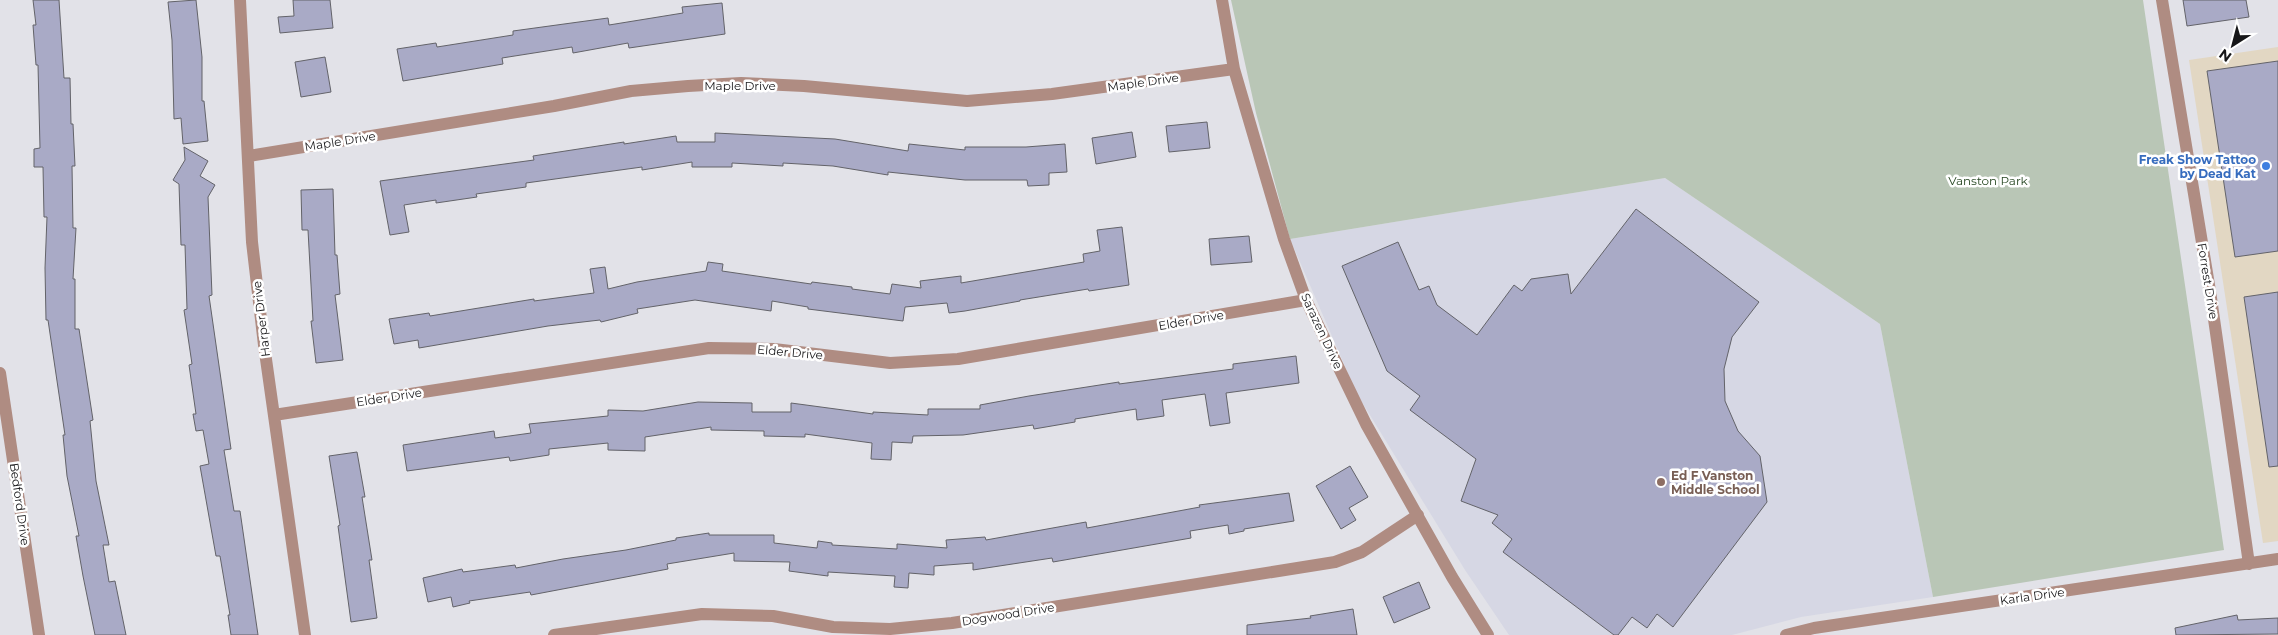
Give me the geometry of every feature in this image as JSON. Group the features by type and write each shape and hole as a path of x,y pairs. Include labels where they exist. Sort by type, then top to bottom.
{"street":[{"name":"Harper Drive","path":"240,0 252,242 305,635"},
{"name":"Sarazen Drive","path":"1222,0 1234,69 1284,239 1306,300 1366,424 1452,577 1488,635"},
{"name":"Forrest Drive","path":"2162,0 2210,291 2249,564"},
{"name":"Maple Drive","path":"249,156 554,106 631,91 741,83 804,86 967,101 1052,94 1234,69"},
{"name":"Elder Drive","path":"274,415 710,348 774,349 890,363 958,359 1306,300"},
{"name":"Bedford Drive","path":"0,373 39,635"},
{"name":"Dogwood Drive","path":"554,635 702,614 773,616 833,627 890,628 952,623 1335,562 1362,552 1418,515"},
{"name":"Karla Drive","path":"1786,635 1814,628 2278,559"}],"shaded area":[{"path":"2278,47 2278,541 2263,543 2189,60"},
{"name":"Ed F Vanston Middle School","path":"1665,178 1880,324 1933,597 1801,617 1732,635 1509,635 1465,570 1357,394 1290,239"}],"green space":[{"name":"Vanston Park","path":"1231,0 2143,0 2224,550 1933,597 1880,324 1665,178 1290,239 1256,113"}],"building":[{"path":"33,0 59,0 64,78 70,78 71,124 73,124 75,166 72,166 73,228 76,228 73,279 75,279 75,329 79,329 93,420 90,421 96,481 109,545 103,545 109,582 115,581 126,635 95,635 83,576 76,536 79,536 67,476 63,435 65,435 48,320 46,320 45,268 47,217 44,217 43,167 34,167 34,149 40,148 38,65 36,65 33,25 36,25"},
{"path":"196,0 202,57 202,101 204,101 208,141 183,144 181,118 174,119 172,40 168,2"},
{"path":"293,0 330,0 333,28 280,33 278,17 294,16"},
{"path":"2183,0 2246,0 2249,17 2187,26"},
{"path":"722,3 725,34 629,48 628,43 573,53 572,47 502,58 503,64 403,81 397,49 436,43 437,47 513,35 513,31 608,18 609,25 683,13 682,7"},
{"path":"325,57 331,92 301,97 295,62"},
{"path":"2278,61 2278,251 2235,257 2207,71"},
{"path":"1207,122 1210,148 1169,152 1166,126"},
{"path":"1132,132 1136,157 1096,164 1092,138"},
{"path":"715,133 835,139 908,151 909,144 965,150 965,147 1026,147 1065,144 1067,172 1049,173 1049,185 1028,186 1027,180 965,180 888,172 888,175 833,166 783,163 783,166 732,163 732,167 692,167 692,162 642,170 642,167 526,183 526,187 476,194 477,197 404,205 409,232 390,235 380,181 534,160 533,156 624,142 624,144 676,136 677,142 715,142"},
{"path":"184,147 208,161 200,176 215,185 208,197 212,295 209,296 231,449 224,450 234,511 240,511 258,635 231,635 228,615 230,615 220,556 216,556 200,466 209,464 203,430 196,431 193,414 196,414 189,365 192,364 184,310 187,309 185,245 181,245 179,184 173,180 185,160"},
{"path":"333,189 335,255 337,255 340,294 335,295 343,360 316,363 311,321 313,321 308,230 302,230 301,190"},
{"path":"1636,209 1759,302 1732,337 1724,369 1725,401 1738,431 1760,456 1767,502 1673,627 1657,614 1647,628 1632,617 1618,635 1614,635 1503,552 1512,539 1492,523 1498,515 1461,501 1476,459 1410,410 1420,396 1387,371 1342,266 1398,242 1419,290 1429,286 1437,305 1477,335 1514,285 1522,291 1531,279 1568,274 1571,294"},
{"path":"1122,227 1129,285 1089,291 1088,289 949,313 947,303 905,307 903,321 808,309 808,307 772,301 771,311 695,300 637,309 638,313 601,322 600,320 548,326 419,348 418,340 394,344 389,319 429,313 430,316 534,299 534,301 594,293 590,269 605,267 608,289 637,282 706,271 708,262 723,264 722,271 811,284 812,282 852,287 852,289 890,294 892,284 921,288 920,281 961,276 961,283 1084,262 1083,254 1100,251 1097,230"},
{"path":"1249,236 1252,262 1211,265 1209,239"},
{"path":"2278,292 2278,466 2269,467 2244,297"},
{"path":"1296,356 1299,383 1226,393 1230,423 1210,426 1205,394 1162,400 1164,416 1137,420 1136,409 1075,419 1075,422 1034,429 1033,425 963,435 913,436 912,443 892,442 891,460 871,459 872,443 805,434 805,437 764,436 764,431 711,430 711,427 645,437 645,451 608,450 608,443 549,449 549,455 510,461 509,457 407,471 403,445 494,431 495,438 531,433 529,424 608,416 608,410 643,411 698,402 752,403 752,412 791,412 791,403 873,414 873,412 928,415 928,409 980,409 980,405 1029,396 1119,382 1119,384 1233,369 1233,364"},
{"path":"357,452 365,497 362,497 372,560 369,560 377,618 351,622 338,526 340,525 329,456"},
{"path":"1350,466 1368,497 1349,508 1356,520 1341,529 1316,486"},
{"path":"1289,493 1294,521 1244,529 1244,531 1229,534 1228,525 1190,531 1191,538 1053,562 1052,558 973,570 973,563 934,566 934,575 909,573 908,588 894,587 895,576 828,572 828,576 789,571 790,562 734,561 734,553 667,564 668,569 531,595 530,592 469,601 470,603 453,607 451,597 428,602 423,578 462,569 463,572 515,565 516,568 626,550 676,540 676,538 709,533 709,535 774,535 774,543 817,548 818,541 832,543 832,545 897,549 897,544 947,548 946,540 985,537 986,540 1086,522 1087,528 1200,507 1199,505"},
{"path":"1419,582 1430,608 1394,623 1383,597"},
{"path":"1353,609 1357,635 1247,635 1247,625 1311,618 1310,616"},
{"path":"2237,615 2238,620 2278,618 2278,634 2176,635 2175,628"}],"place":[{"name":"Freak Show Tattoo by Dead Kat","path":"2266,166"},
{"name":"Ed F Vanston Middle School","path":"1661,482"}]}
